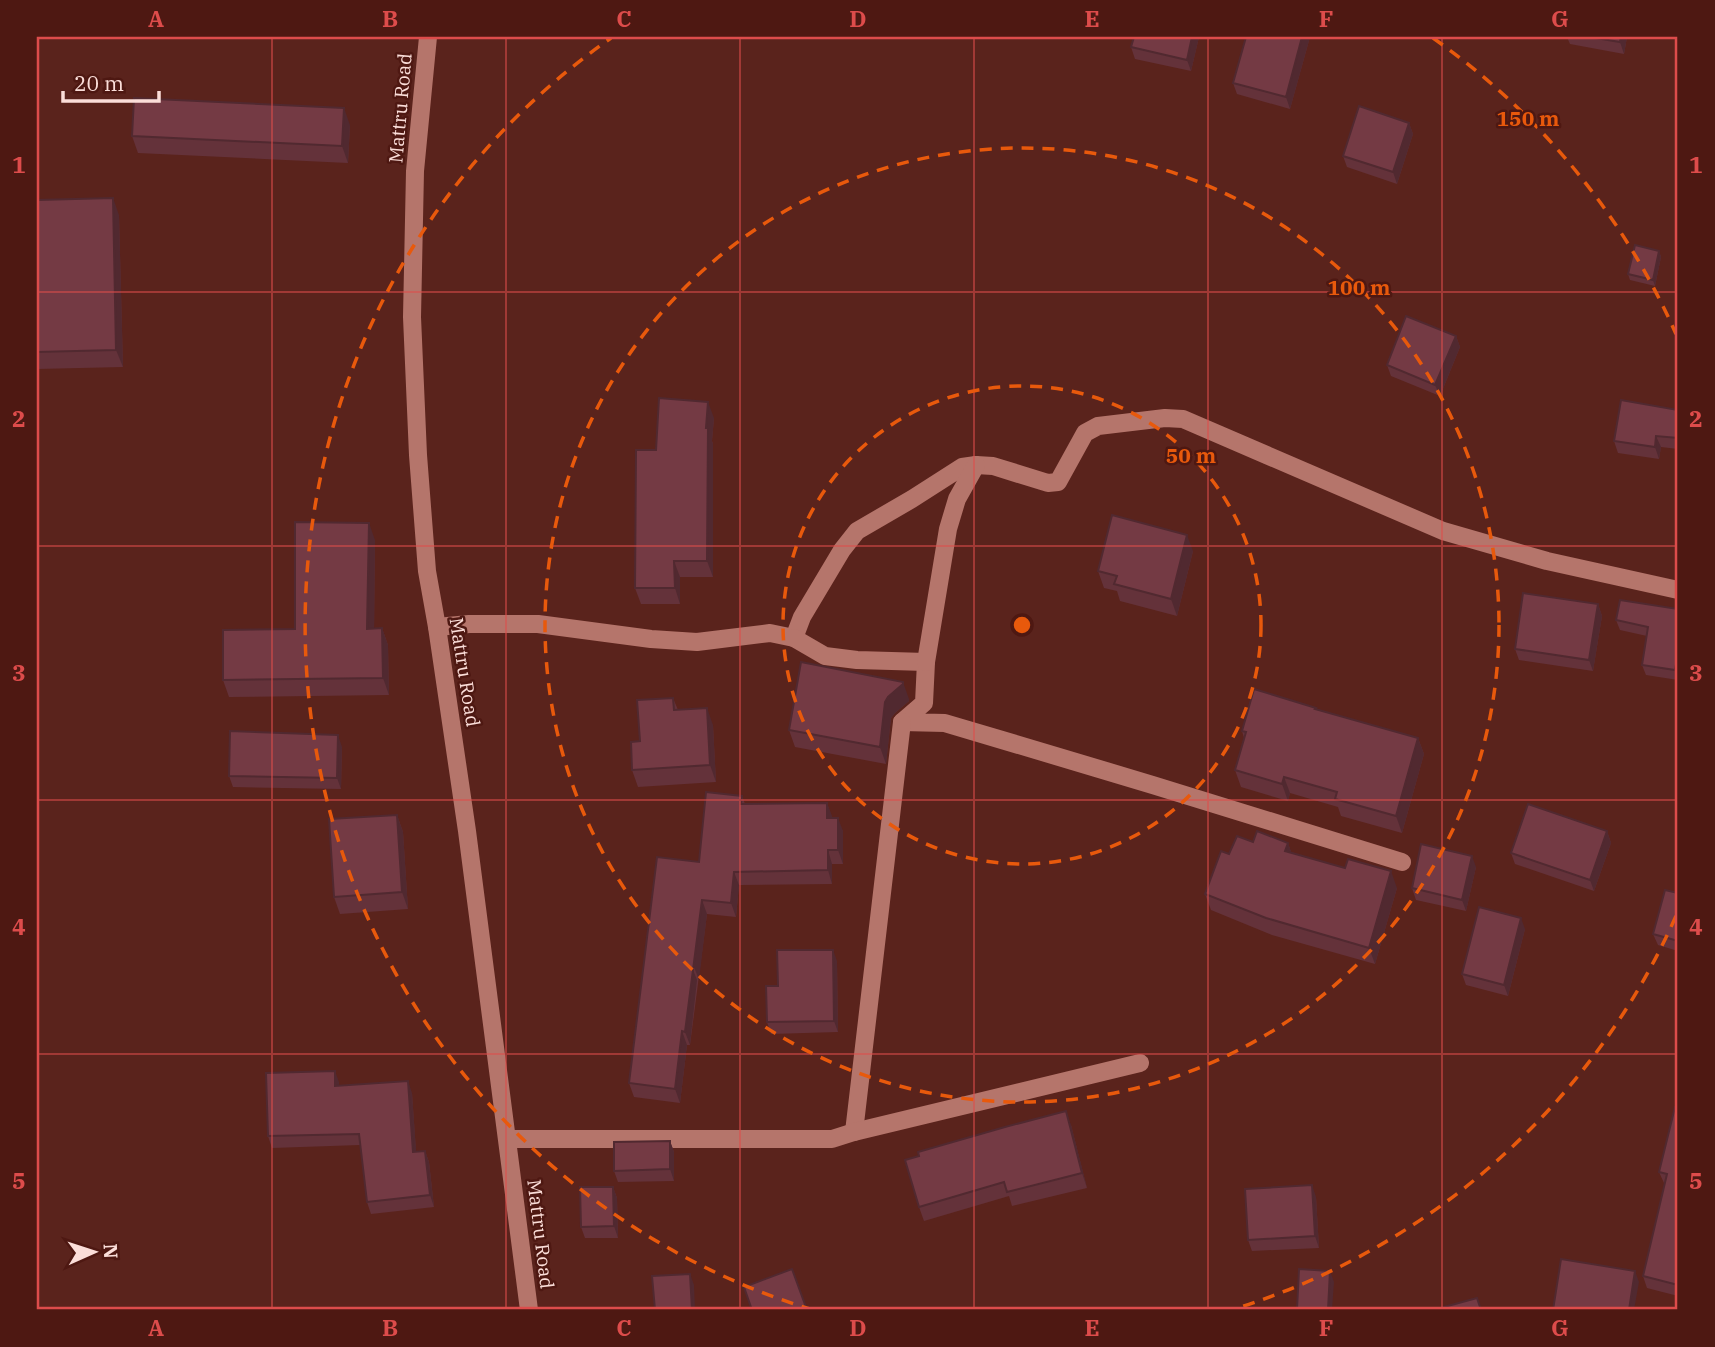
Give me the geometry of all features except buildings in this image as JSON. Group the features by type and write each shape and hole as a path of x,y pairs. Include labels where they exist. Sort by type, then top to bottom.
{"street":[{"name":"Mattru Road","path":"428,37 415,171 412,317 418,454 427,570 438,627 469,844 529,1310"},
{"path":"794,638 802,617 842,550 857,531 962,467 993,466 1048,483 1058,482 1085,433 1098,426 1165,418 1183,419 1443,531 1547,561 1678,590"},
{"path":"855,1132 902,722 924,703 926,662 948,529 957,499 976,465"},
{"path":"438,627 538,624 651,639 697,642 770,633 794,638 825,656 926,662"},
{"path":"902,722 944,723 1402,862"},
{"path":"508,1139 832,1139 1140,1063"}]}
